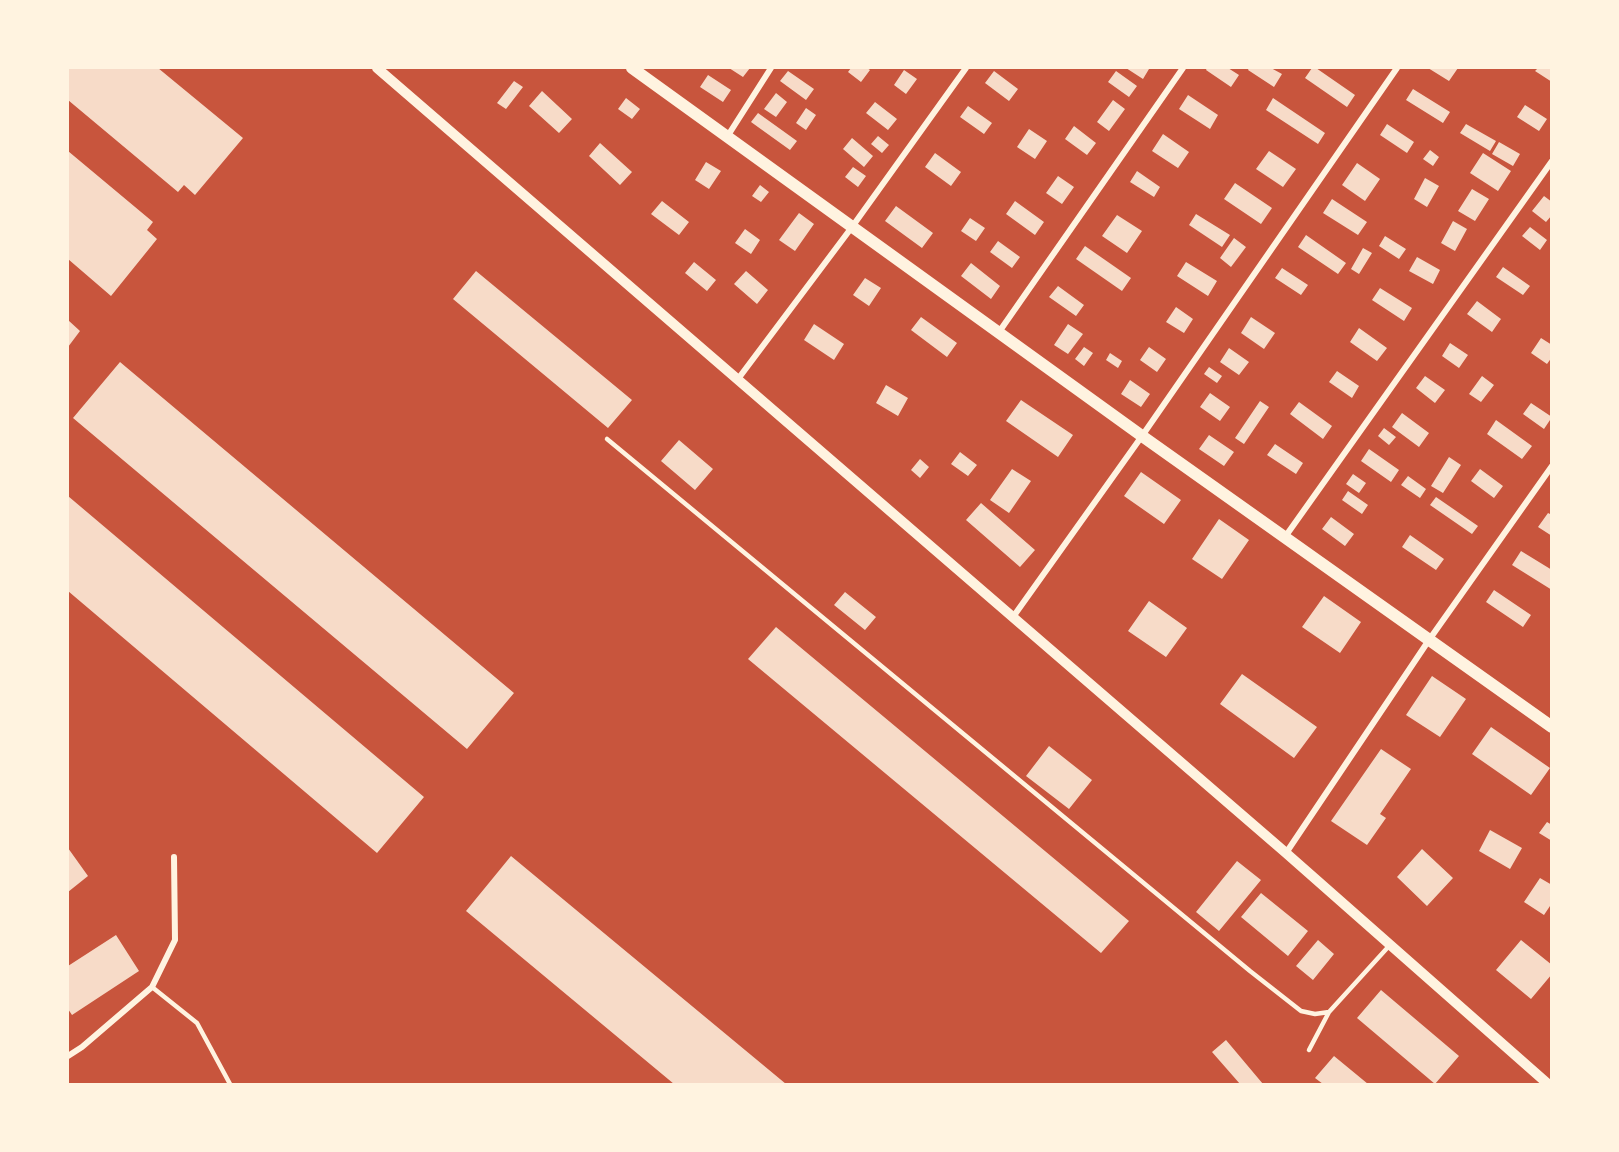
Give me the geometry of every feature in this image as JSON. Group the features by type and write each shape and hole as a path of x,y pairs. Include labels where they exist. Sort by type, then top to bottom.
{"main road":[{"path":"632,68 1142,436 1551,727"}],"street":[{"path":"377,68 1287,853 1548,1084 1551,1080"},
{"path":"727,137 771,68"},
{"path":"738,379 852,227 966,68"},
{"path":"998,332 1183,68"},
{"path":"1013,617 1142,436 1397,68"},
{"path":"1285,538 1551,161"},
{"path":"1287,853 1429,640 1551,466"},
{"path":"68,1056 82,1047 152,987 175,940 174,857"}],"lane":[{"path":"607,439 1250,971 1301,1011 1315,1014 1329,1012"},
{"path":"1309,1050 1329,1012 1390,945"},
{"path":"152,987 197,1023 230,1084"}],"building":[{"path":"68,68 158,68 243,138 195,195 184,185 178,192 68,100"},
{"path":"729,68 750,68 743,77"},
{"path":"851,68 870,70 861,82 848,72"},
{"path":"1126,68 1147,68 1149,69 1143,79"},
{"path":"1207,68 1228,68 1239,75 1231,87 1206,70"},
{"path":"1249,68 1271,68 1282,74 1274,87 1248,70"},
{"path":"1312,68 1316,68 1355,95 1347,107 1305,78"},
{"path":"1428,68 1458,68 1449,81"},
{"path":"1538,68 1552,68 1552,82 1535,71"},
{"path":"904,70 917,79 906,94 894,85"},
{"path":"788,71 814,89 806,100 780,81"},
{"path":"994,71 1018,89 1009,101 985,83"},
{"path":"1116,71 1137,86 1129,97 1108,82"},
{"path":"708,75 731,90 723,102 700,87"},
{"path":"514,81 523,87 506,109 497,103"},
{"path":"1413,89 1450,112 1443,123 1406,100"},
{"path":"542,91 572,119 559,133 529,106"},
{"path":"776,93 787,102 776,117 764,109"},
{"path":"1188,95 1218,115 1210,129 1179,109"},
{"path":"626,98 640,109 632,119 618,109"},
{"path":"1273,98 1325,133 1318,144 1266,110"},
{"path":"1113,100 1125,109 1109,131 1097,122"},
{"path":"875,102 897,119 888,130 866,113"},
{"path":"1525,105 1547,119 1539,131 1517,117"},
{"path":"968,106 992,123 984,134 960,117"},
{"path":"806,108 816,115 806,130 796,123"},
{"path":"758,113 797,141 790,150 751,122"},
{"path":"1387,124 1414,142 1407,153 1380,135"},
{"path":"1466,124 1496,141 1490,151 1460,133"},
{"path":"1074,126 1096,143 1087,155 1065,139"},
{"path":"1029,129 1047,141 1035,159 1017,147"},
{"path":"1163,134 1189,152 1178,168 1152,151"},
{"path":"878,136 889,145 882,153 871,144"},
{"path":"852,138 873,156 864,167 843,149"},
{"path":"1499,142 1520,154 1513,166 1492,154"},
{"path":"600,143 632,172 620,185 589,156"},
{"path":"1430,150 1439,157 1433,166 1423,159"},
{"path":"68,151 153,222 147,230 157,239 111,296 68,259"},
{"path":"1269,151 1296,169 1283,187 1256,169"},
{"path":"935,153 961,172 951,186 925,167"},
{"path":"1483,153 1511,171 1498,191 1470,173"},
{"path":"706,162 721,171 709,189 695,180"},
{"path":"1357,163 1380,179 1365,201 1342,185"},
{"path":"853,167 866,176 858,187 845,177"},
{"path":"1137,171 1160,187 1154,197 1130,182"},
{"path":"1058,176 1074,187 1062,204 1046,193"},
{"path":"1425,178 1439,186 1427,207 1414,199"},
{"path":"1235,183 1272,208 1261,224 1224,199"},
{"path":"760,185 769,192 761,202 752,196"},
{"path":"1472,189 1489,199 1475,221 1458,211"},
{"path":"1544,196 1552,202 1552,215 1546,222 1532,211"},
{"path":"1332,199 1367,222 1358,235 1323,213"},
{"path":"662,201 689,222 679,235 651,214"},
{"path":"1015,201 1044,222 1035,235 1006,214"},
{"path":"896,206 933,233 922,248 885,221"},
{"path":"799,213 814,224 795,251 779,240"},
{"path":"1196,214 1230,235 1222,247 1189,225"},
{"path":"1117,215 1142,231 1127,253 1102,236"},
{"path":"970,218 985,228 976,241 961,231"},
{"path":"1453,221 1467,229 1455,251 1441,243"},
{"path":"1530,227 1547,240 1540,250 1522,236"},
{"path":"745,229 760,240 751,254 735,243"},
{"path":"1306,235 1346,263 1338,274 1298,247"},
{"path":"1385,236 1406,249 1399,259 1379,246"},
{"path":"1234,238 1246,247 1231,267 1220,258"},
{"path":"998,241 1020,257 1012,268 990,252"},
{"path":"1085,246 1131,278 1122,291 1076,259"},
{"path":"1363,248 1372,253 1359,274 1351,269"},
{"path":"1417,257 1440,270 1433,284 1409,271"},
{"path":"694,262 716,280 707,291 685,273"},
{"path":"1186,262 1217,281 1208,296 1177,276"},
{"path":"971,263 1000,286 991,299 961,276"},
{"path":"1503,267 1530,286 1523,295 1496,277"},
{"path":"1282,268 1308,285 1301,295 1275,278"},
{"path":"476,271 632,400 608,428 453,299"},
{"path":"746,271 768,290 757,304 734,284"},
{"path":"865,278 881,288 869,306 853,295"},
{"path":"1058,286 1084,305 1076,316 1049,297"},
{"path":"1380,288 1412,308 1404,321 1372,300"},
{"path":"1477,301 1501,319 1492,332 1467,314"},
{"path":"1176,307 1193,319 1184,333 1166,322"},
{"path":"921,317 957,343 947,357 911,330"},
{"path":"1251,317 1275,333 1264,349 1241,333"},
{"path":"68,320 80,331 68,347"},
{"path":"814,324 844,344 834,360 804,340"},
{"path":"1068,324 1083,334 1068,354 1054,345"},
{"path":"1359,328 1387,348 1377,361 1350,342"},
{"path":"1541,338 1552,345 1552,357 1547,364 1531,353"},
{"path":"1450,343 1468,355 1459,368 1442,356"},
{"path":"1084,347 1093,353 1084,366 1075,359"},
{"path":"1149,347 1166,359 1157,372 1140,360"},
{"path":"1229,348 1249,362 1239,375 1220,362"},
{"path":"1110,353 1122,361 1118,368 1106,360"},
{"path":"120,362 514,693 467,749 73,418"},
{"path":"1209,367 1222,376 1217,383 1204,374"},
{"path":"1337,371 1359,386 1352,398 1329,382"},
{"path":"1425,376 1445,390 1435,403 1416,388"},
{"path":"1482,376 1494,385 1481,402 1469,394"},
{"path":"1130,380 1150,394 1141,407 1121,394"},
{"path":"886,385 908,398 898,416 876,403"},
{"path":"1210,393 1230,407 1220,421 1200,407"},
{"path":"1021,400 1073,435 1058,457 1006,421"},
{"path":"1260,401 1269,407 1244,444 1235,438"},
{"path":"1299,402 1332,426 1323,439 1290,414"},
{"path":"1531,403 1552,417 1544,429 1523,414"},
{"path":"1402,413 1429,433 1419,447 1392,427"},
{"path":"1496,420 1532,446 1522,459 1487,434"},
{"path":"1384,428 1396,437 1389,445 1378,436"},
{"path":"1209,435 1234,452 1224,466 1199,449"},
{"path":"679,440 713,469 695,490 661,461"},
{"path":"1275,444 1303,463 1296,474 1267,455"},
{"path":"1369,449 1399,470 1391,482 1361,461"},
{"path":"960,452 977,465 968,476 951,464"},
{"path":"1449,457 1461,465 1443,493 1431,486"},
{"path":"920,459 929,467 920,478 911,470"},
{"path":"1012,469 1031,481 1009,513 990,500"},
{"path":"1480,469 1503,486 1494,498 1471,481"},
{"path":"1141,472 1181,500 1164,524 1124,496"},
{"path":"1353,474 1366,483 1359,493 1346,484"},
{"path":"1408,476 1426,489 1420,498 1401,485"},
{"path":"1348,491 1368,505 1362,514 1342,500"},
{"path":"68,496 424,797 377,853 68,591"},
{"path":"1436,497 1478,526 1472,534 1430,505"},
{"path":"981,503 1035,550 1020,567 966,520"},
{"path":"1548,513 1552,515 1552,536 1538,527"},
{"path":"1331,517 1354,534 1345,546 1322,529"},
{"path":"1219,519 1249,540 1222,579 1192,559"},
{"path":"1410,535 1444,559 1436,570 1402,547"},
{"path":"1521,551 1552,570 1552,590 1512,565"},
{"path":"1494,590 1531,615 1523,627 1486,602"},
{"path":"845,592 876,617 865,630 834,605"},
{"path":"1324,596 1361,622 1340,653 1302,627"},
{"path":"1149,601 1187,628 1166,657 1128,631"},
{"path":"776,627 1129,921 1101,953 748,659"},
{"path":"1242,674 1317,727 1294,758 1220,704"},
{"path":"1432,676 1466,699 1440,737 1406,715"},
{"path":"1491,727 1550,768 1531,795 1472,754"},
{"path":"1049,746 1092,780 1069,809 1026,776"},
{"path":"1381,749 1411,769 1380,814 1386,818 1367,845 1331,821"},
{"path":"1547,822 1552,825 1552,841 1539,833"},
{"path":"1490,830 1522,848 1510,869 1479,851"},
{"path":"68,848 88,876 68,892"},
{"path":"1422,849 1453,878 1427,906 1397,877"},
{"path":"511,856 786,1084 674,1084 466,911"},
{"path":"1237,861 1261,880 1219,931 1196,912"},
{"path":"1540,878 1552,885 1552,903 1544,915 1524,902"},
{"path":"1261,893 1308,931 1288,956 1241,917"},
{"path":"116,935 139,971 72,1015 68,1009 68,966"},
{"path":"1318,940 1334,954 1313,980 1296,966"},
{"path":"1521,940 1552,965 1552,974 1531,999 1496,970"},
{"path":"1381,990 1459,1056 1435,1084 1357,1018"},
{"path":"1226,1040 1263,1084 1240,1084 1212,1052"},
{"path":"1334,1056 1368,1084 1323,1084 1315,1078"}]}
